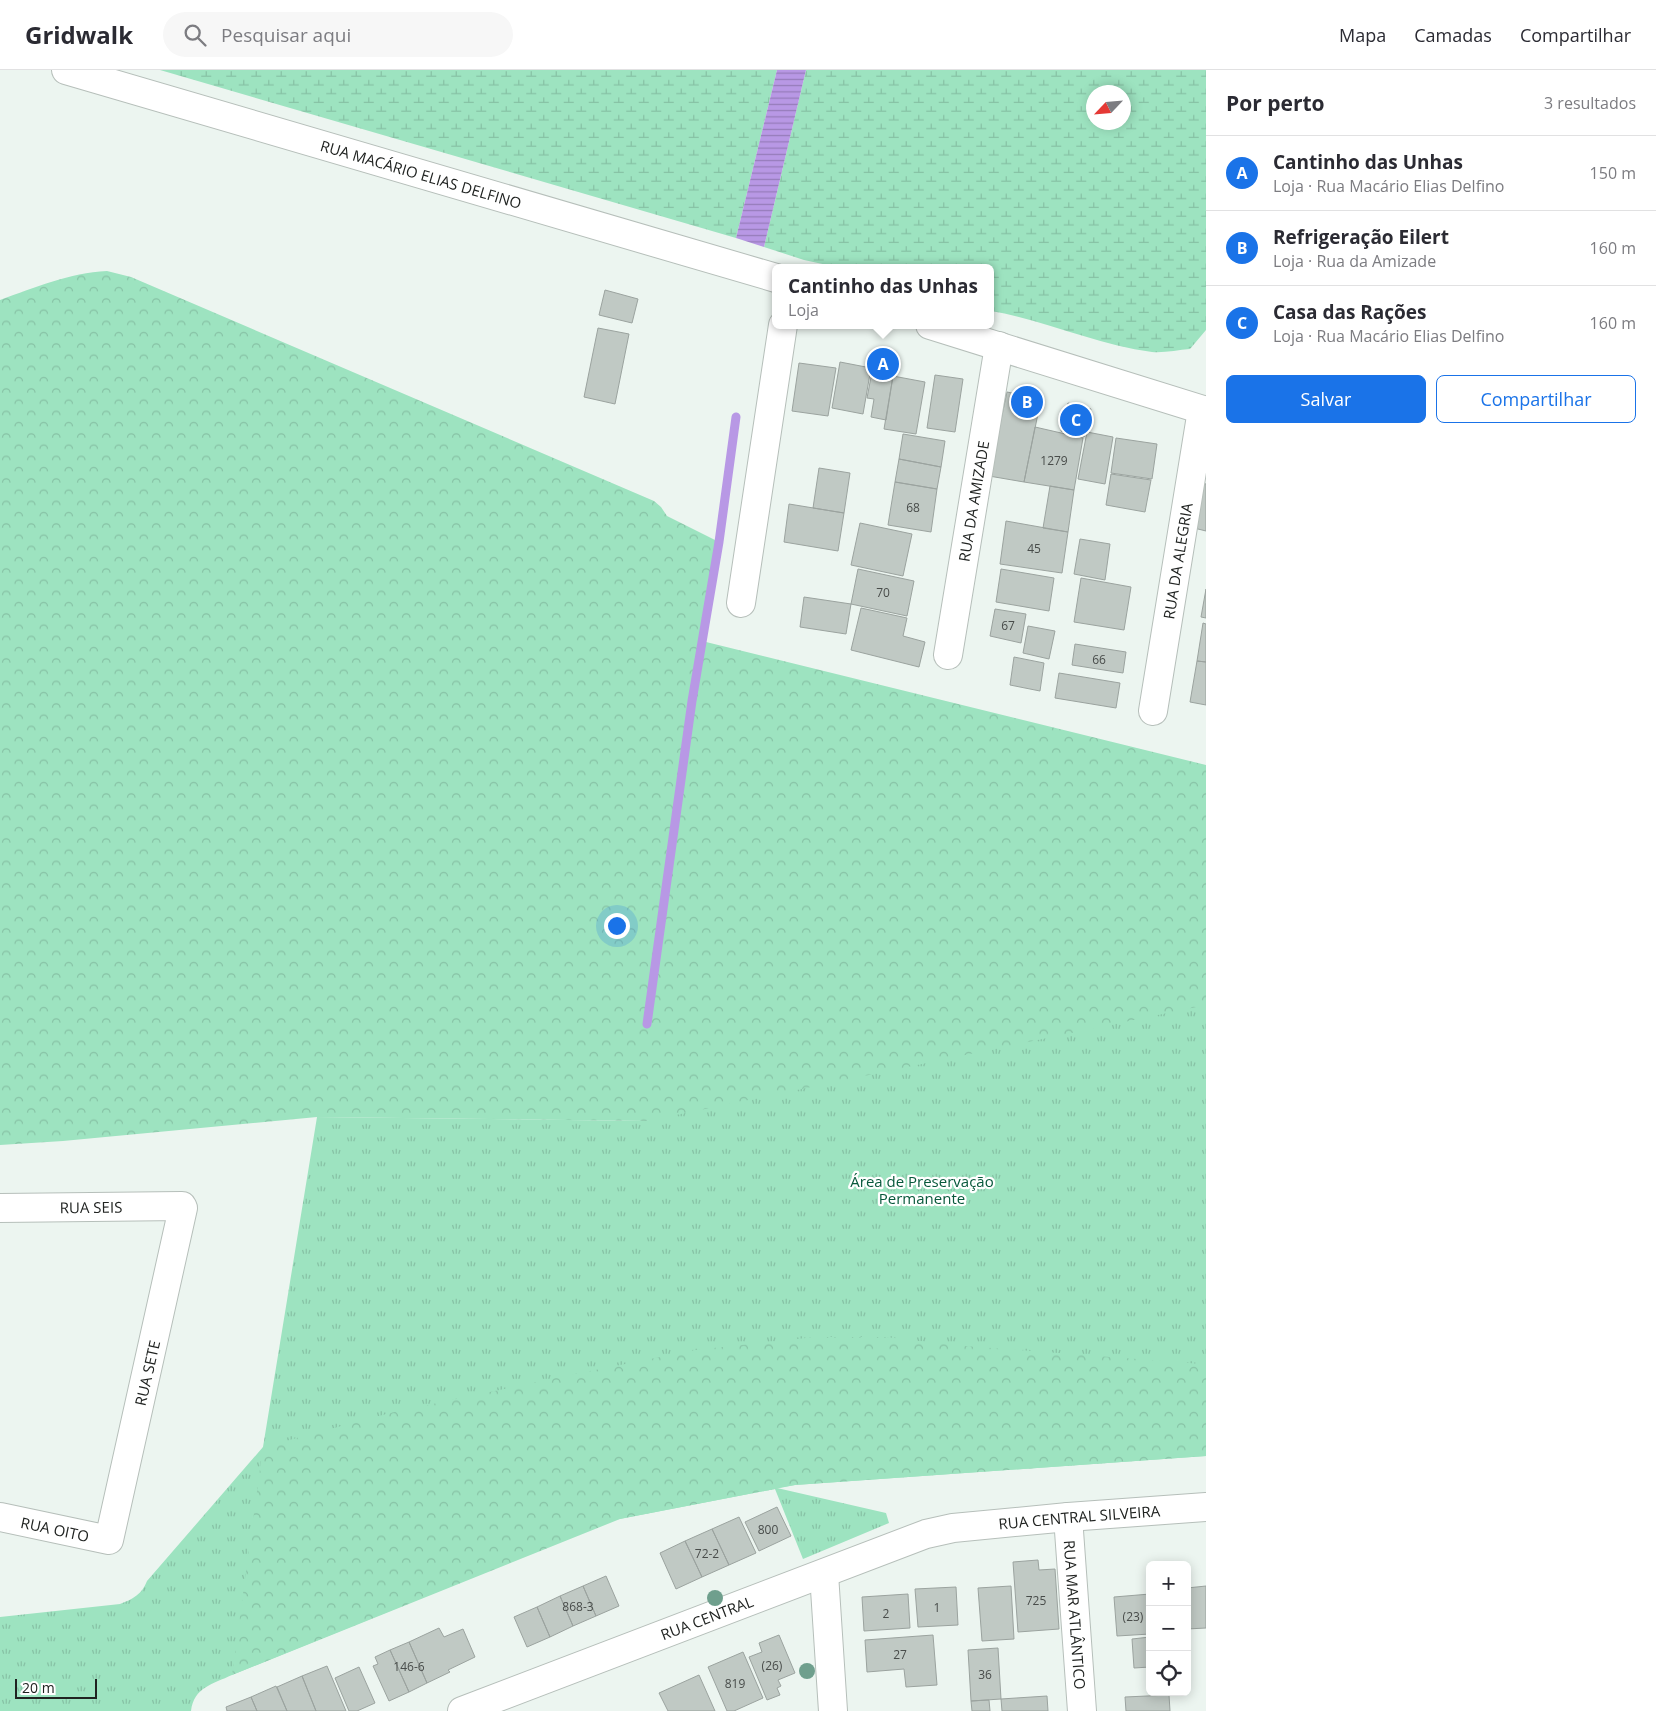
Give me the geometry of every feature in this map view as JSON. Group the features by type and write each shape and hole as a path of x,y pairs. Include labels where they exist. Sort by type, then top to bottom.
{"street":[{"name":"RUA MACÁRIO ELIAS DELFINO","path":"66,70 772,277"},
{"path":"741,603 781,329"},
{"path":"943,329 1204,410"},
{"name":"RUA DA AMIZADE","path":"948,655 999,346"},
{"name":"RUA DA ALEGRIA","path":"1152,712 1204,410"},
{"name":"RUA SEIS","path":"0,1208 182,1206"},
{"name":"RUA SETE","path":"110,1540 183,1212 182,1206"},
{"name":"RUA CENTRAL SILVEIRA","path":"953,1528 1068,1517 1206,1508"},
{"name":"RUA OITO","path":"0,1517 110,1540"},
{"name":"RUA MAR ATLÂNTICO","path":"1068,1517 1082,1711"},
{"name":"RUA CENTRAL","path":"462,1711 824,1574 918,1536 953,1528"},
{"path":"824,1574 833,1711"}],"green space":[{"path":"160,70 777,70 736,238"},
{"path":"806,70 1206,70 1206,330 1190,349 1152,352 1132,349 1031,320 994,312 994,264 822,264 764,247"},
{"path":"107,271 131,277 654,501 667,516 719,542 702,641 1206,765 1206,1005 647,1121 317,1117 63,1141 0,1145 0,300 66,278"},
{"name":"Área de Preservação Permanente","path":"1206,765 1206,1456 795,1485 777,1488 886,1513 889,1523 803,1559 775,1489 614,1520 218,1681 200,1691 191,1711 0,1711 0,1617 120,1604 133,1598 140,1593 147,1581 263,1447 317,1117 647,1121"},
{"path":"815,1337 886,1337 952,1345 1202,1364 1206,1366 1206,1456 795,1485 620,1519 232,1675 263,1447 390,1413 695,1350"}],"shaded area":[{"path":"777,70 806,70 764,247 736,238"}],"building":[{"path":"605,290 638,299 632,323 599,315"},
{"path":"598,328 629,334 615,404 584,397"},
{"path":"875,353 895,357 892,374 872,370"},
{"path":"840,362 871,368 863,414 832,408"},
{"path":"799,363 836,368 828,416 792,411"},
{"path":"872,372 893,376 886,420 871,417 874,399 867,398"},
{"path":"935,375 963,379 955,432 927,428"},
{"path":"893,376 925,382 916,434 884,429"},
{"path":"1007,392 1041,399 1024,482 989,476"},
{"path":"1068,403 1091,409 1084,437 1061,431"},
{"path":"1035,427 1083,438 1074,490 1024,482"},
{"path":"1087,432 1113,437 1105,484 1078,479"},
{"path":"903,434 945,441 941,467 899,459"},
{"path":"1116,438 1157,444 1152,479 1111,473"},
{"path":"899,459 941,467 937,489 895,482"},
{"path":"819,468 850,473 844,513 813,508"},
{"path":"1111,474 1151,480 1145,512 1106,505"},
{"path":"895,482 937,489 931,532 888,525"},
{"path":"1203,483 1206,484 1206,531 1194,528"},
{"path":"1050,486 1074,490 1068,532 1043,528"},
{"path":"789,504 844,513 838,551 784,542"},
{"path":"1006,521 1068,532 1062,573 1000,564"},
{"path":"860,523 912,534 903,576 851,565"},
{"path":"1080,539 1110,544 1105,580 1074,574"},
{"path":"858,569 914,581 907,616 851,604"},
{"path":"1001,569 1054,578 1049,611 996,602"},
{"path":"1081,578 1131,587 1124,630 1074,622"},
{"path":"1206,589 1206,618 1201,617"},
{"path":"804,597 851,604 846,634 800,627"},
{"path":"861,608 907,618 903,636 925,642 919,667 851,650"},
{"path":"995,609 1026,614 1021,643 990,636"},
{"path":"1203,623 1206,624 1206,662 1197,661"},
{"path":"1028,626 1055,631 1049,659 1023,653"},
{"path":"1075,644 1126,652 1123,673 1072,665"},
{"path":"1014,657 1044,663 1040,691 1010,685"},
{"path":"1197,661 1206,662 1206,705 1190,702"},
{"path":"1059,673 1120,683 1116,708 1055,698"},
{"path":"777,1507 791,1536 759,1551 745,1522"},
{"path":"739,1517 756,1553 729,1565 712,1529"},
{"path":"712,1529 729,1565 702,1577 685,1541"},
{"path":"685,1541 702,1577 676,1589 660,1553"},
{"path":"1038,1560 1039,1570 1055,1569 1059,1629 1018,1632 1013,1562"},
{"path":"606,1576 619,1606 596,1616 583,1586"},
{"path":"583,1586 596,1616 573,1626 560,1596"},
{"path":"1011,1586 1014,1639 982,1641 978,1588"},
{"path":"1206,1586 1206,1628 1191,1629 1191,1588"},
{"path":"956,1587 958,1625 918,1627 915,1589"},
{"path":"908,1594 910,1628 864,1631 862,1597"},
{"path":"1146,1594 1146,1634 1117,1636 1114,1597"},
{"path":"560,1596 573,1626 550,1637 537,1607"},
{"path":"537,1607 550,1637 527,1647 514,1617"},
{"path":"439,1628 444,1637 463,1629 475,1657 427,1683 409,1642"},
{"path":"779,1635 795,1673 778,1680 781,1686 777,1688 780,1695 767,1700 749,1657 762,1652 759,1643"},
{"path":"933,1635 937,1685 906,1687 904,1669 867,1672 865,1640"},
{"path":"1146,1637 1146,1667 1134,1668 1132,1639"},
{"path":"409,1642 427,1683 409,1692 390,1650"},
{"path":"998,1648 1001,1699 971,1701 968,1650"},
{"path":"390,1650 409,1692 389,1701 373,1666 378,1664 375,1657"},
{"path":"743,1652 763,1698 734,1711 727,1711 708,1667"},
{"path":"327,1666 346,1711 316,1711 302,1676"},
{"path":"359,1667 375,1703 357,1711 349,1711 335,1678"},
{"path":"699,1675 715,1711 668,1711 659,1693"},
{"path":"302,1676 316,1711 287,1711 277,1687"},
{"path":"276,1686 287,1711 257,1711 251,1697"},
{"path":"1047,1696 1048,1711 1002,1711 1001,1699"},
{"path":"1169,1696 1170,1711 1126,1711 1125,1697"},
{"path":"251,1697 257,1711 227,1711 226,1707"},
{"path":"989,1700 990,1711 972,1711 971,1701"}],"waterway":[{"path":"647,1024 692,701 719,542 736,417"}],"place":[{"name":"Cantinho das Unhas","path":"883,364"},
{"name":"Refrigeração Eilert","path":"1027,402"},
{"name":"Casa das Rações","path":"1076,420"}]}
